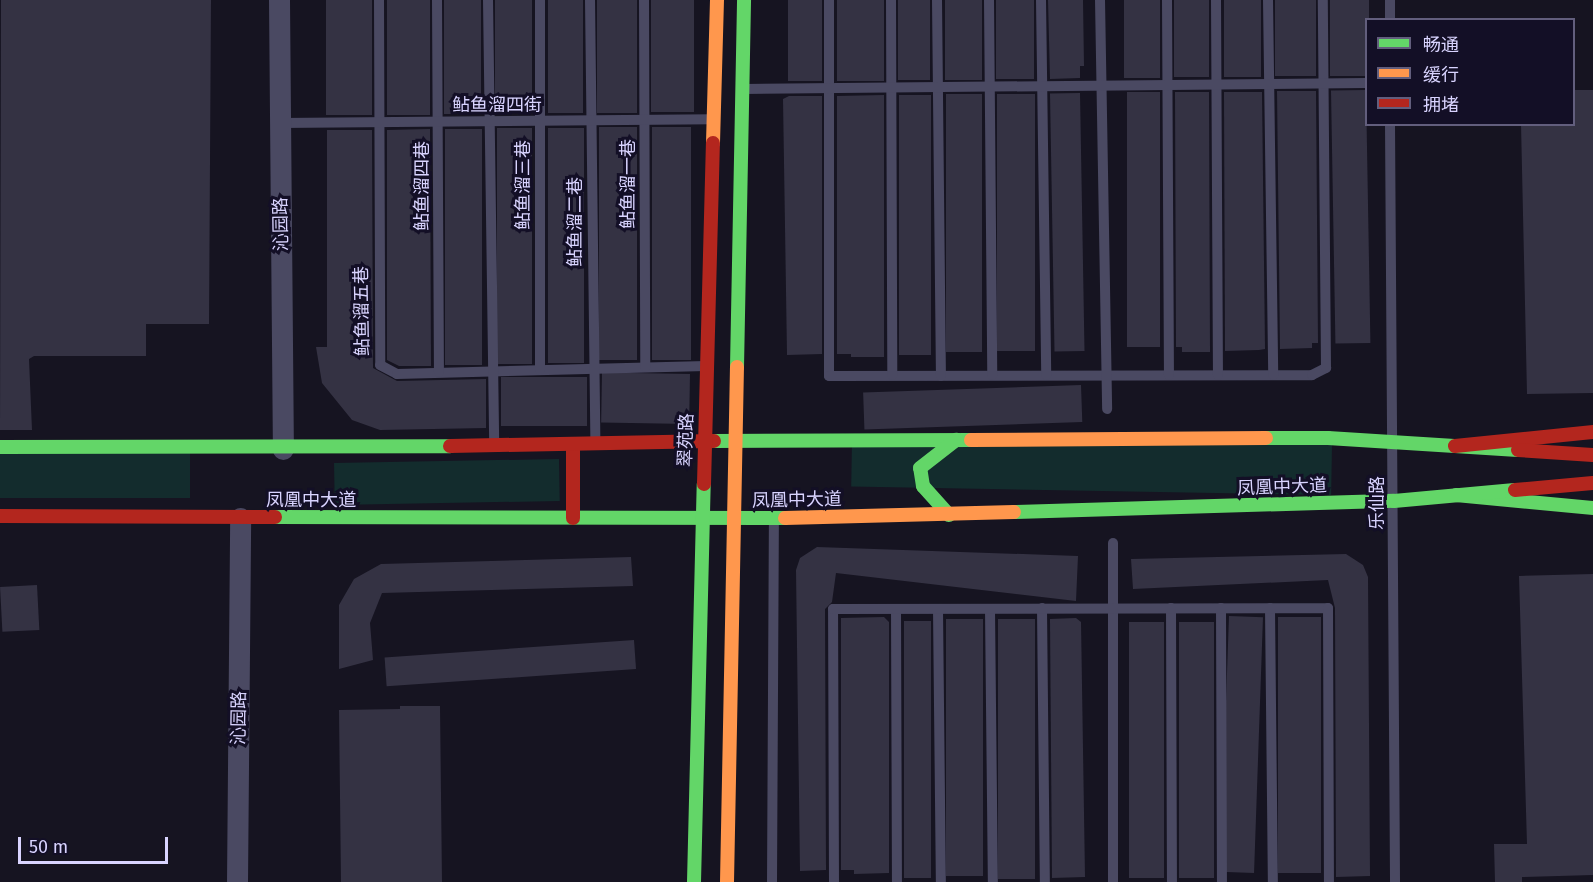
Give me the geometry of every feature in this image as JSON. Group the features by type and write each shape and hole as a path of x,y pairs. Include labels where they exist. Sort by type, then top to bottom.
{"main road":[{"name":"翠苑路","path":"694,882 701,518 717,0"},
{"path":"727,882 734,518 738,441 744,0"},
{"path":"1455,446 1593,432"},
{"path":"0,447 283,449 704,441 1328,438 1593,455"},
{"path":"949,515 923,486 920,468 956,440"},
{"path":"573,444 573,518"},
{"name":"凤凰中大道","path":"0,516 774,519 1394,501 1593,483"},
{"path":"1456,495 1593,508"}],"street":[{"name":"沁园路","path":"279,0 283,449"},
{"name":"沁园路","path":"237,882 240,518"}],"lane":[{"name":"鲇鱼溜五巷","path":"379,0 380,365 397,374 706,366"},
{"name":"鲇鱼溜四巷","path":"437,0 439,372"},
{"path":"488,0 491,371 494,445"},
{"name":"鲇鱼溜三巷","path":"540,0 540,370"},
{"name":"鲇鱼溜二巷","path":"590,0 592,369 595,443"},
{"name":"鲇鱼溜一巷","path":"644,0 645,367"},
{"path":"829,0 829,376 1312,375 1326,368 1323,0"},
{"path":"891,0 892,375"},
{"path":"937,0 941,376"},
{"path":"988,0 992,375"},
{"path":"1041,0 1046,375"},
{"path":"1100,0 1107,409"},
{"path":"1167,0 1169,375"},
{"path":"1216,0 1218,375"},
{"path":"1269,0 1273,375"},
{"path":"1390,0 1390,18"},
{"path":"744,88 1365,83"},
{"name":"鲇鱼溜四街","path":"280,123 714,119"},
{"name":"乐仙路","path":"1390,126 1395,882"},
{"path":"771,882 774,519"},
{"path":"1113,543 1113,882"},
{"path":"1042,608 1046,882"},
{"path":"1171,608 1172,882"},
{"path":"1221,608 1222,882"},
{"path":"1270,608 1273,882"},
{"path":"834,882 833,609 1328,608 1329,882"},
{"path":"896,609 897,882"},
{"path":"938,609 941,882"},
{"path":"990,609 993,882"}],"green space":[{"path":"852,437 1332,445 1331,495 851,487"},
{"path":"0,453 190,453 190,498 0,498"},
{"path":"559,459 560,501 335,505 334,463"}],"building":[{"path":"1,0 211,0 209,324 146,324 146,356 34,356 29,359 32,430 0,430"},
{"path":"326,0 372,0 372,115 326,115"},
{"path":"387,0 430,0 430,115 387,115"},
{"path":"444,0 481,0 481,114 444,114"},
{"path":"495,0 532,0 532,113 495,113"},
{"path":"548,0 583,0 583,113 548,113"},
{"path":"597,0 637,0 637,113 597,113"},
{"path":"651,0 694,0 694,112 651,112"},
{"path":"788,0 822,0 822,81 788,81"},
{"path":"837,0 884,0 884,81 837,81"},
{"path":"898,0 930,0 930,80 898,80"},
{"path":"945,0 982,0 982,80 945,80"},
{"path":"996,0 1034,0 1034,79 996,79"},
{"path":"1048,0 1083,0 1084,66 1080,66 1080,78 1050,79"},
{"path":"1124,0 1160,0 1160,78 1124,78"},
{"path":"1174,0 1209,0 1209,77 1174,77"},
{"path":"1224,0 1261,0 1261,77 1224,77"},
{"path":"1275,0 1316,0 1316,76 1275,76"},
{"path":"1330,0 1369,0 1369,18 1365,18 1365,76 1330,76"},
{"path":"1365,90 1370,343 1335,344 1331,91"},
{"path":"1575,90 1593,90 1593,393 1527,394 1521,126 1575,126"},
{"path":"1277,91 1316,91 1318,343 1312,343 1312,348 1280,349"},
{"path":"1127,92 1160,92 1160,347 1127,347"},
{"path":"1175,92 1209,92 1210,352 1182,352 1182,347 1176,347"},
{"path":"1224,92 1262,92 1265,349 1259,350 1225,351"},
{"path":"1080,93 1085,351 1055,351 1050,94"},
{"path":"946,94 982,94 982,352 946,352"},
{"path":"997,94 1035,94 1035,351 997,351"},
{"path":"884,95 884,357 851,357 851,354 837,354 837,96"},
{"path":"899,95 931,95 931,355 899,355"},
{"path":"789,96 822,96 822,354 787,355 783,99"},
{"path":"599,127 637,127 637,360 599,360"},
{"path":"652,127 691,127 691,360 652,360"},
{"path":"497,128 532,128 532,364 497,364"},
{"path":"548,128 584,128 584,363 548,363"},
{"path":"430,129 431,366 399,366 387,360 387,130"},
{"path":"445,129 482,129 482,365 445,365"},
{"path":"327,130 372,130 373,368 397,381 486,379 486,428 380,430 352,420 322,383 316,347 327,347"},
{"path":"602,372 690,374 689,424 601,422"},
{"path":"501,377 587,377 587,426 501,426"},
{"path":"1081,385 1082,422 864,430 863,393"},
{"path":"817,547 1078,556 1076,601 836,573 832,602 825,609 826,870 800,871 796,570 800,558"},
{"path":"1346,554 1363,565 1368,577 1370,876 1336,877 1335,608 1328,580 1133,589 1131,559"},
{"path":"631,557 633,586 382,593 370,623 373,660 339,669 339,605 354,579 381,564"},
{"path":"1593,574 1593,875 1522,877 1522,882 1495,882 1494,844 1527,844 1519,576"},
{"path":"37,585 39,630 2,632 0,587"},
{"path":"1229,616 1263,617 1254,873 1220,872"},
{"path":"884,617 889,622 889,873 854,874 854,870 841,870 841,618"},
{"path":"1278,617 1321,617 1321,873 1278,873"},
{"path":"1076,618 1081,622 1085,877 1052,878 1050,619"},
{"path":"946,619 983,619 983,876 946,876"},
{"path":"998,619 1035,619 1035,879 998,879"},
{"path":"904,621 931,621 931,878 904,878"},
{"path":"1129,622 1164,622 1164,878 1129,878"},
{"path":"1179,622 1214,622 1214,878 1179,878"},
{"path":"634,640 636,669 387,686 385,657"},
{"path":"400,706 440,706 442,882 341,882 339,710 400,709"}],"traffic: fast":[{"path":"737,367 744,0"},
{"path":"1266,438 1328,438 1518,450"},
{"path":"949,515 923,486 920,468 956,440"},
{"path":"714,441 971,440"},
{"path":"0,447 450,446"},
{"path":"694,882 704,484"},
{"path":"1014,512 1394,501 1515,490"},
{"path":"1456,495 1593,508"},
{"path":"275,517 785,518"}],"traffic: slow":[{"path":"713,143 717,0"},
{"path":"727,882 737,367"},
{"path":"971,440 1266,438"},
{"path":"785,518 1014,512"}],"traffic: jam":[{"path":"704,484 713,143"},
{"path":"1455,446 1593,432"},
{"path":"450,446 714,441"},
{"path":"573,444 573,518"},
{"path":"1518,450 1593,455"},
{"path":"1515,490 1593,483"},
{"path":"0,516 275,517"}]}
